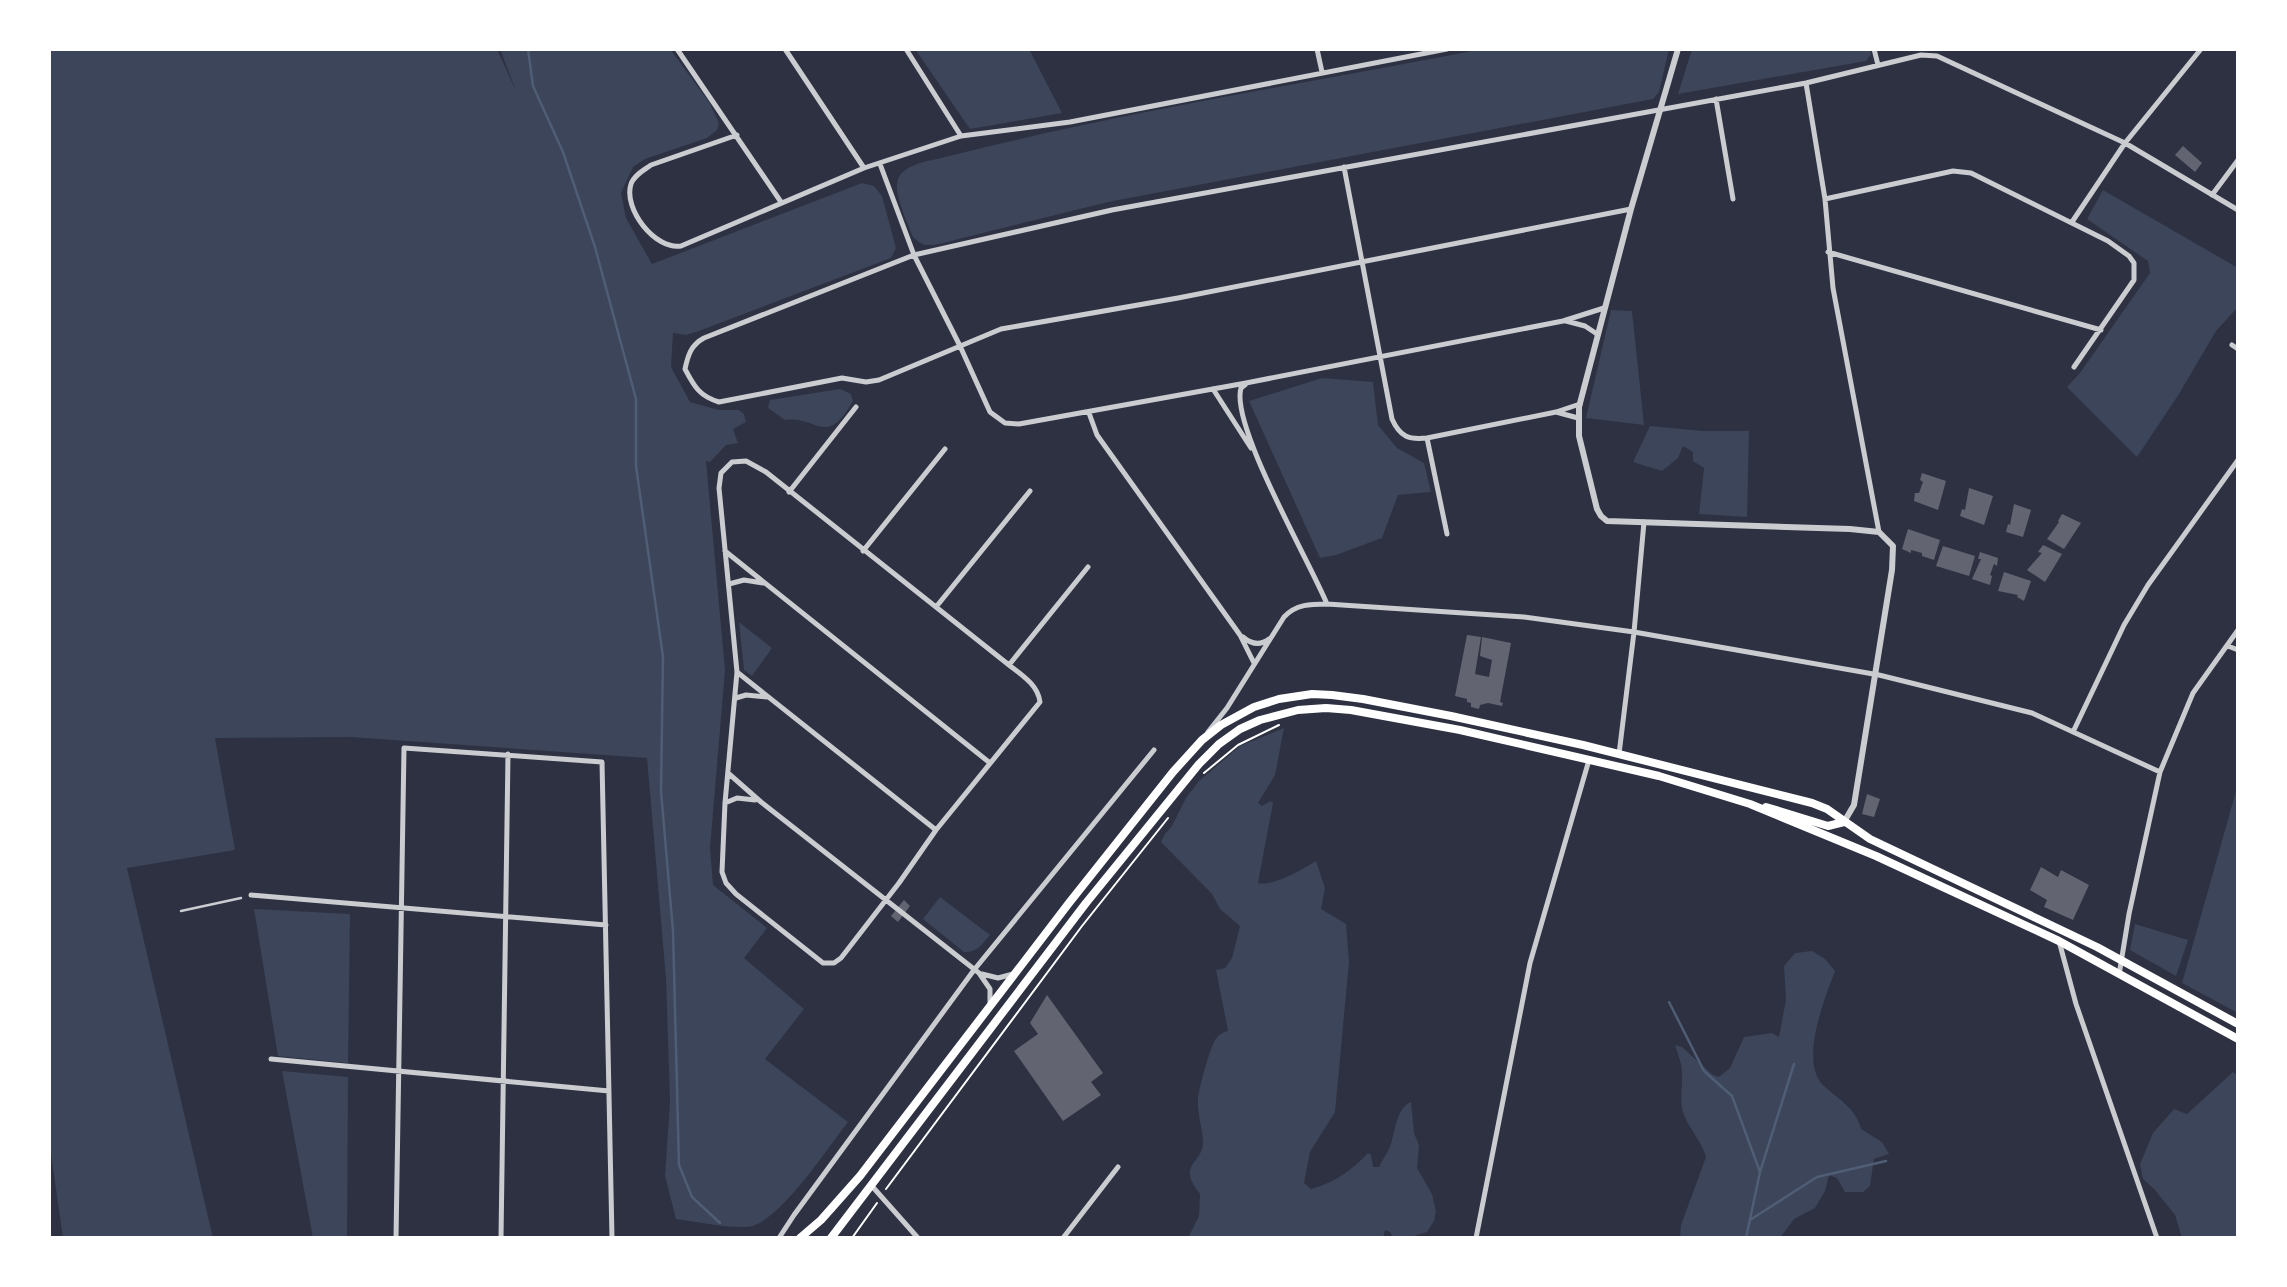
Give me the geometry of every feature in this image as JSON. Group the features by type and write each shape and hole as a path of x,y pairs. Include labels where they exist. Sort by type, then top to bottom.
{"main road":[{"path":"800,1238 821,1220 860,1176 1121,835 1202,740 1220,725 1254,707 1296,696 1332,695 1451,716 1619,754 1812,803 1827,809 1870,839 2032,914 2238,1024"},
{"path":"831,1238 1086,903 1206,756 1240,729 1279,713 1313,708 1339,709 1460,730 1659,776 1750,804 1841,840 2059,941 2238,1039"},
{"path":"1750,804 1777,808 1828,826 1844,822"}],"street":[{"path":"677,49 781,202"},
{"path":"785,49 864,168"},
{"path":"906,49 961,136"},
{"path":"1317,49 1322,72"},
{"path":"737,135 651,165 631,182 630,194 636,214 647,231 666,246 674,247 864,168 961,136 1070,122 1447,49"},
{"path":"1678,49 1631,209 1580,404 1579,436 1597,509 1607,521 1879,532"},
{"path":"1874,49 1878,65"},
{"path":"2071,222 2125,143 2201,49"},
{"path":"1631,209 1178,298 1001,329 880,380 866,382 842,378 719,402 705,398 696,390 684,369 689,352 696,342 914,255 1112,210 1806,83 1921,55 1937,56 2125,143 2238,210"},
{"path":"1806,83 1825,199 1833,288 1879,532 1893,546 1894,554 1854,805 1844,822"},
{"path":"1716,99 1733,199"},
{"path":"2212,195 2238,160"},
{"path":"880,164 914,255 961,346 990,412 999,420 1019,424 1563,321 1604,308"},
{"path":"1344,167 1396,427 1405,437 1427,438 1556,412 1580,404"},
{"path":"1825,199 1953,171 1971,173 2071,222 2129,256 2134,263 2134,280 2074,367"},
{"path":"1828,252 2101,330"},
{"path":"1563,321 1580,324 1597,334"},
{"path":"1246,383 1241,388 1239,405 1255,455"},
{"path":"1213,389 1255,455 1328,604"},
{"path":"789,492 856,407"},
{"path":"1089,412 1097,435 1240,635 1254,663"},
{"path":"1556,412 1578,418"},
{"path":"1427,438 1447,534"},
{"path":"863,551 945,449"},
{"path":"2073,732 2124,625 2148,585 2238,460"},
{"path":"746,461 766,472 789,492 1034,685 1040,702 936,830 841,958 834,963 823,963 736,894 726,883 722,872 724,803 737,672 724,551 719,488 721,473 732,462 746,461"},
{"path":"936,607 1030,491"},
{"path":"1619,754 1644,522"},
{"path":"724,551 990,763"},
{"path":"1009,665 1088,567"},
{"path":"729,584 744,580 766,584"},
{"path":"1202,740 1227,708 1290,611 1308,604 1328,604 1524,617 1634,632 1874,675 2032,713 2160,772"},
{"path":"2119,975 2129,914 2160,772 2193,693 2238,630"},
{"path":"1240,635 1261,644 1270,638"},
{"path":"2228,646 2238,650"},
{"path":"737,672 936,830"},
{"path":"736,698 747,695 770,698"},
{"path":"396,1238 404,748 602,762 612,1238"},
{"path":"779,1238 977,971 1154,750"},
{"path":"501,1238 508,754"},
{"path":"1476,1238 1530,963 1589,760"},
{"path":"728,773 885,901 977,971 990,989 990,1006"},
{"path":"724,803 737,798 750,798 761,802"},
{"path":"251,895 606,925"},
{"path":"2059,941 2076,1004 2157,1238"},
{"path":"977,971 998,978 1016,973"},
{"path":"271,1059 609,1091"},
{"path":"1063,1238 1118,1167"},
{"path":"871,1185 918,1238"}],"lane":[{"path":"181,911 241,898"}],"path":[{"path":"1197,778 1238,745 1284,724"},
{"path":"852,1238 1082,926 1167,819"}],"shaded area":[{"path":"49,49 497,49 516,91 500,49 670,49 709,102 719,123 717,130 707,138 645,159 633,167 621,193 626,218 652,264 862,183 874,186 882,196 896,248 891,258 699,331 686,335 673,333 671,367 690,402 719,410 739,410 744,414 746,422 733,429 738,443 726,445 710,462 706,461 725,670 710,848 713,885 767,928 744,958 804,1009 765,1059 848,1122 802,1183 773,1213 759,1223 738,1227 676,1219 665,1176 670,1101 666,979 647,758 351,737 215,738 235,850 127,868 213,1238 63,1238 49,1140"},
{"path":"915,49 1029,49 1062,113 970,129"},
{"path":"1483,49 1669,49 1659,92 1653,99 1108,202 939,244 925,245 913,237 897,190 897,182 902,173 927,161 1141,113"},
{"path":"1692,49 1870,49 1871,54 1866,61 1678,94"},
{"path":"2103,190 2238,268 2238,307 2216,331 2179,394 2137,457 2067,387 2080,373 2150,273 2148,261 2087,219"},
{"path":"1611,310 1632,311 1644,425 1586,418"},
{"path":"1322,378 1373,382 1378,425 1397,448 1424,463 1431,492 1398,495 1382,538 1320,558 1249,401"},
{"path":"840,389 851,394 853,401 844,415 828,427 785,420 768,408 770,400"},
{"path":"1650,426 1703,431 1749,431 1747,517 1699,514 1704,468 1693,461 1693,452 1683,446 1678,458 1662,471 1633,462"},
{"path":"739,622 772,648 752,676 744,670"},
{"path":"1284,728 1275,775 1258,803 1262,806 1270,801 1273,803 1258,883 1280,880 1316,861 1325,888 1321,909 1346,924 1349,962 1335,1112 1310,1152 1304,1183 1311,1189 1327,1183 1349,1170 1368,1153 1371,1155 1373,1167 1379,1167 1390,1147 1399,1115 1411,1102 1414,1133 1419,1145 1417,1168 1432,1194 1436,1211 1434,1221 1427,1232 1408,1238 1393,1238 1390,1232 1385,1230 1383,1238 1188,1238 1199,1216 1200,1194 1190,1176 1192,1164 1202,1149 1203,1141 1198,1098 1213,1044 1219,1035 1228,1031 1216,970 1225,968 1232,958 1240,926 1220,909 1212,894 1161,842 1199,781 1240,746"},
{"path":"2238,784 2238,1013 2182,983"},
{"path":"940,897 990,935 979,947 964,952 923,919"},
{"path":"254,909 350,914 348,1063 278,1056"},
{"path":"2135,924 2188,940 2176,976 2130,950"},
{"path":"1812,951 1825,959 1835,971 1816,1029 1813,1061 1816,1074 1823,1085 1851,1110 1861,1129 1882,1142 1889,1154 1874,1159 1870,1186 1863,1192 1845,1192 1837,1178 1829,1175 1825,1191 1815,1208 1794,1219 1780,1238 1680,1238 1681,1225 1706,1157 1683,1112 1682,1069 1675,1045 1682,1047 1713,1075 1719,1077 1730,1068 1744,1037 1772,1033 1779,1037 1786,1000 1784,966 1795,953"},
{"path":"282,1071 348,1077 347,1238 313,1238"},
{"path":"2233,1072 2238,1075 2238,1238 2182,1238 2175,1215 2143,1179 2140,1164 2153,1133 2174,1109 2187,1114"}],"building":[{"path":"2183,146 2202,163 2195,172 2175,155"},
{"path":"1922,473 1946,481 1938,510 1914,501 1915,493 1919,493 1923,482 1920,480"},
{"path":"1969,488 1993,496 1984,525 1960,516 1962,509 1965,510"},
{"path":"2014,504 2031,510 2023,537 2006,532"},
{"path":"2062,514 2081,523 2064,549 2047,539"},
{"path":"1908,529 1940,540 1934,560 1922,556 1922,553 1911,550 1911,553 1902,549"},
{"path":"2043,545 2062,554 2045,582 2027,570 2042,553 2038,552"},
{"path":"1943,546 1975,556 1969,576 1936,566"},
{"path":"1980,552 1998,558 1997,566 1994,564 1990,575 1990,585 1972,579 1981,559 1978,559"},
{"path":"2004,572 2031,581 2024,601 2017,597 2018,595 1998,591"},
{"path":"1467,635 1481,637 1475,674 1489,677 1492,660 1480,656 1482,637 1511,643 1500,702 1503,703 1502,706 1488,703 1480,705 1479,709 1471,707 1467,699 1455,696"},
{"path":"1867,794 1880,799 1874,817 1862,814"},
{"path":"2041,867 2058,877 2061,870 2089,885 2073,920 2044,907 2047,900 2030,890"},
{"path":"904,900 910,906 898,922 891,916"},
{"path":"1047,995 1103,1073 1091,1082 1101,1095 1063,1121 1014,1051 1038,1034 1030,1023"}],"waterway":[{"path":"528,49 533,86 563,152 595,247 636,399 636,466 663,657 661,791 673,931 679,1165 692,1197 720,1223"},
{"path":"1669,1002 1704,1071 1732,1096 1760,1172"},
{"path":"1746,1238 1760,1172 1794,1064"},
{"path":"1750,1220 1817,1177 1886,1161"}]}
